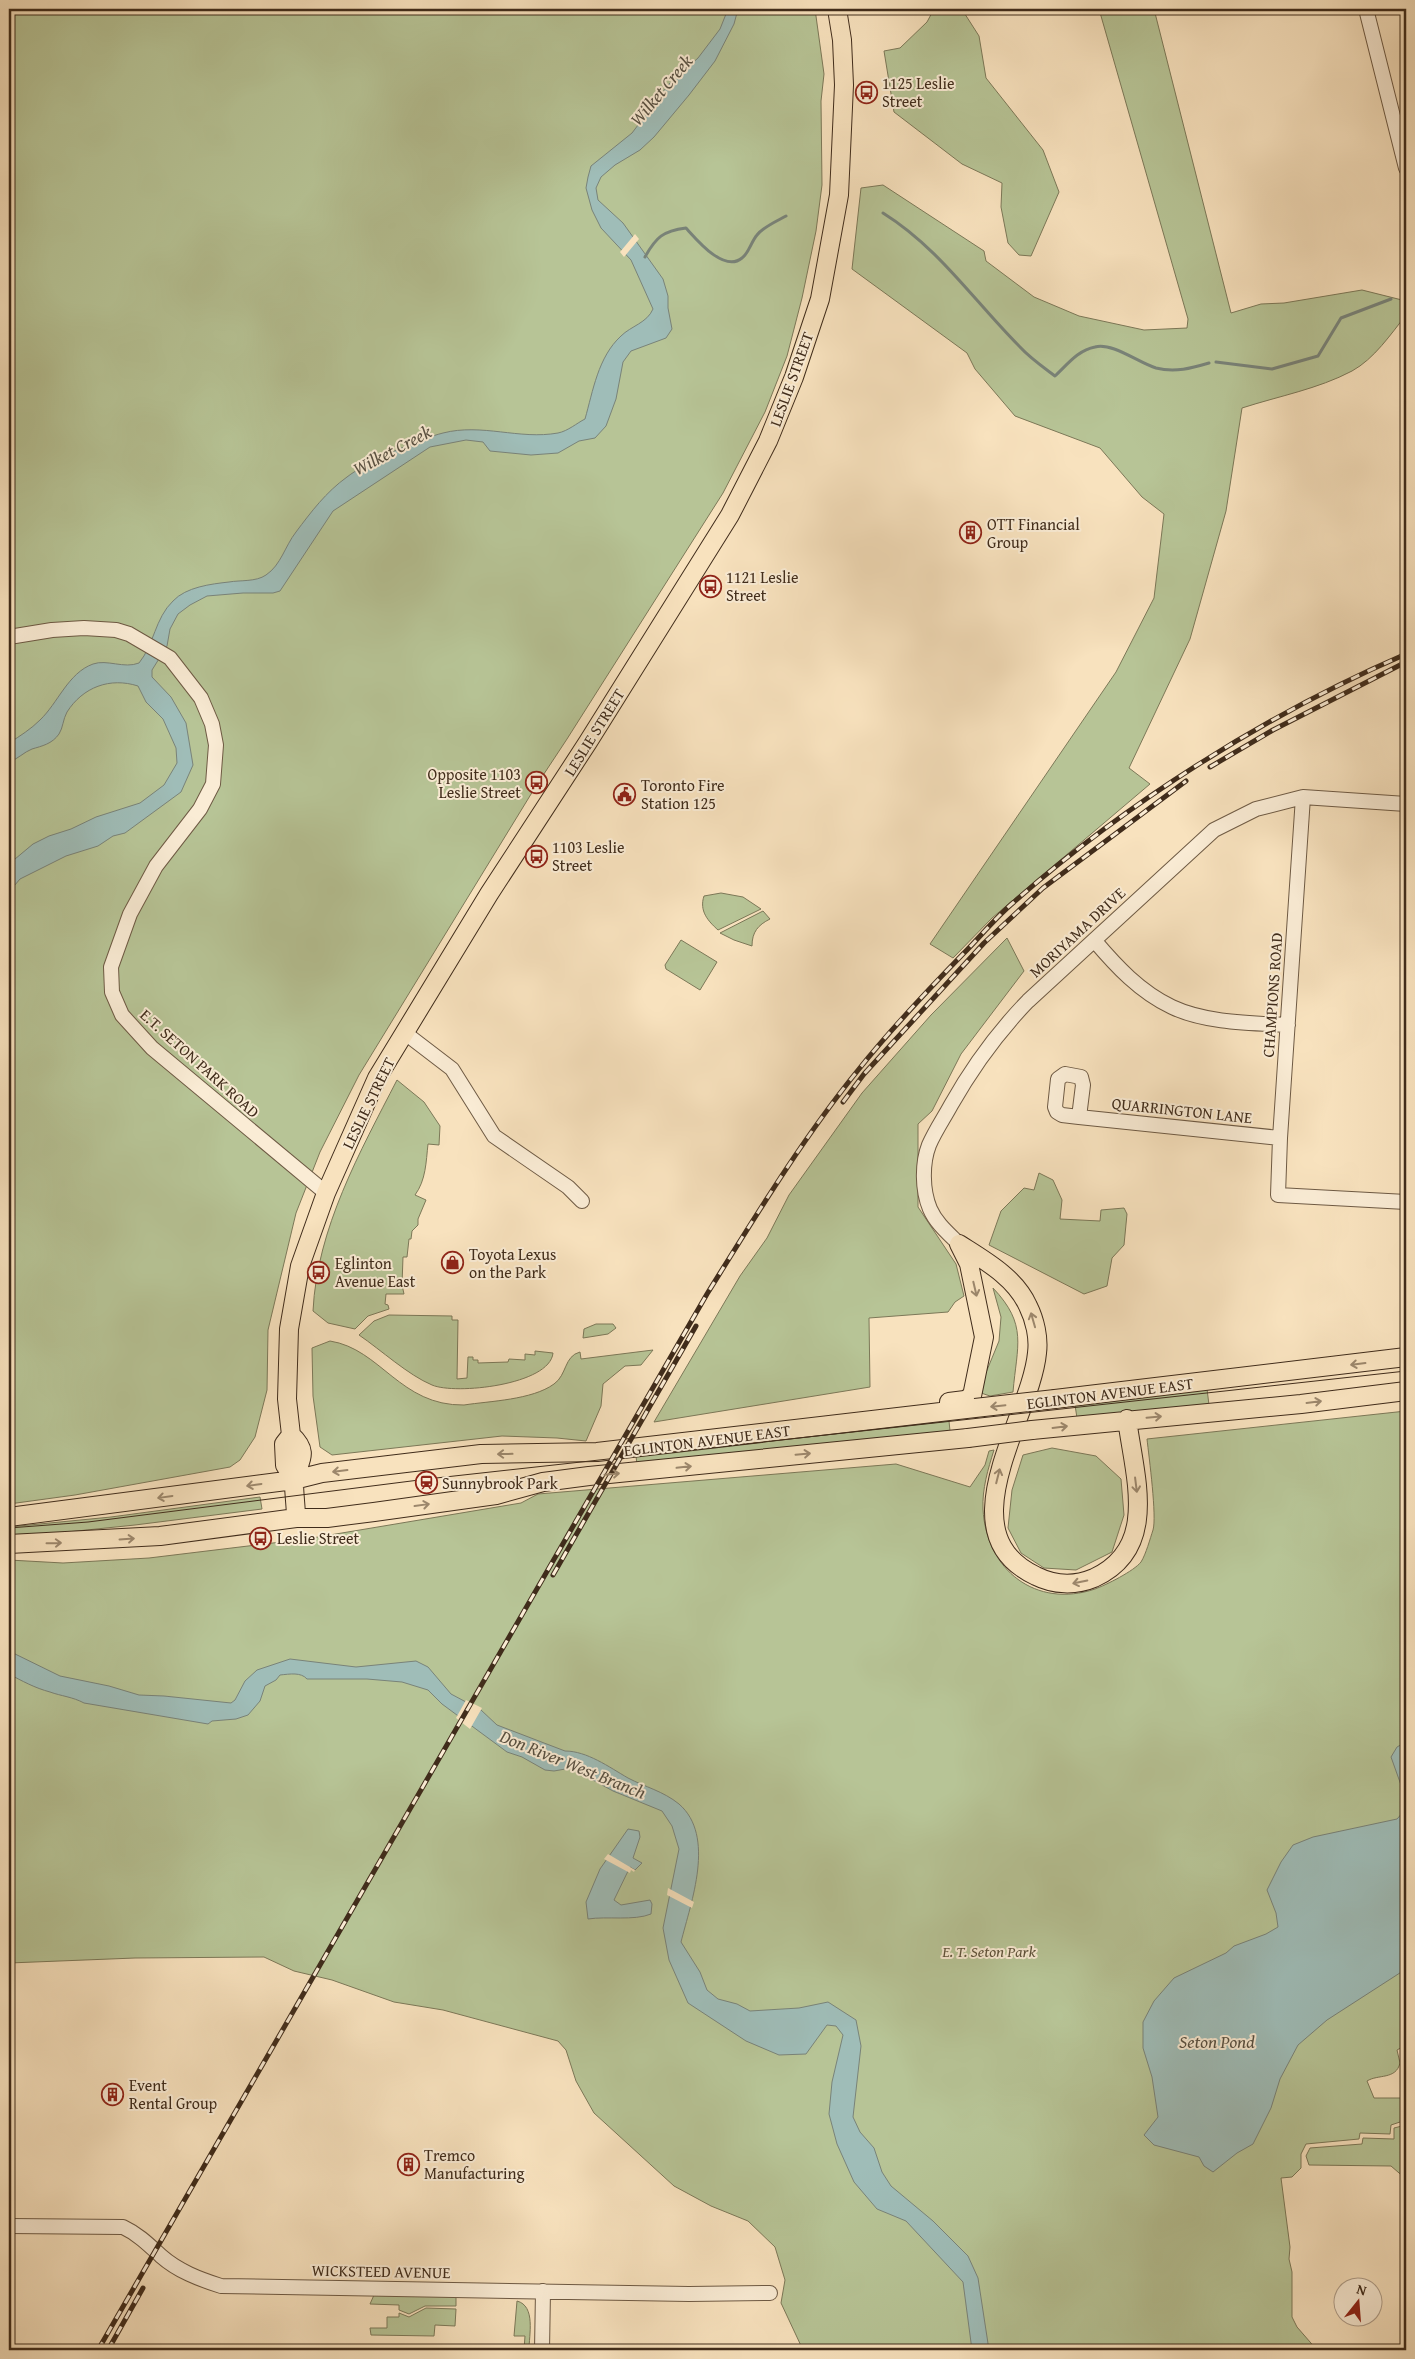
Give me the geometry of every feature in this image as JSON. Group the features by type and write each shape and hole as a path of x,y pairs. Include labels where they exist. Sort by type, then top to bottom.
{"main road":[{"name":"LESLIE STREET","path":"296,1518 294,1480 284,1465 284,1444 291,1436 287,1399 289,1329 300,1266 326,1193 377,1078 489,894 588,742 730,515 768,441 794,377 820,299 839,195 844,85 842,40 837,9"},
{"path":"959,1244 990,1264 1011,1282 1020,1292 1034,1319 1037,1354 996,1483 994,1514 996,1529 1008,1554 1032,1575 1057,1583 1072,1584 1088,1581 1104,1573 1122,1559 1130,1545 1138,1517 1137,1490 1128,1419"},
{"path":"825,1426 874,1414 965,1400 972,1396 984,1337 969,1264 959,1244"},
{"name":"EGLINTON AVENUE EAST","path":"9,1517 294,1480 322,1473 481,1454 598,1452 1406,1357"},
{"name":"EGLINTON AVENUE EAST","path":"9,1544 160,1536 296,1518 327,1518 496,1495 543,1482 589,1476 968,1438 1128,1419 1301,1404 1406,1391"}],"street":[{"path":"1366,9 1406,168"},
{"name":"E.T. SETON PARK ROAD","path":"9,637 52,630 106,629 129,634 148,643 178,666 201,698 216,745 216,771 206,800 156,866 130,914 111,967 114,998 131,1026 152,1048 326,1193"},
{"name":"MORIYAMA DRIVE","path":"959,1244 941,1226 930,1209 925,1176 929,1146 976,1062 1005,1025 1028,1001 1214,830 1256,809 1303,797 1406,804"},
{"name":"CHAMPIONS ROAD","path":"1303,797 1280,1138 1278,1196 1406,1202"},
{"path":"1094,940 1114,964 1137,985 1171,1007 1203,1017 1288,1025"},
{"path":"405,1033 452,1069 494,1136 568,1187 582,1201"},
{"name":"QUARRINGTON LANE","path":"1079,1117 1280,1138"},
{"name":"WICKSTEED AVENUE","path":"9,2226 123,2227 132,2231 161,2256 194,2277 220,2286 770,2293"},
{"path":"542,2350 543,2291"}],"green space":[{"path":"9,9 815,9 824,74 821,101 822,185 816,231 802,298 787,356 765,412 723,493 536,786 359,1075 320,1152 296,1213 268,1330 267,1390 255,1437 240,1460 230,1467 75,1495 9,1504"},
{"path":"934,9 964,9 963,11 979,36 986,78 1043,150 1059,192 1031,256 1019,255 1008,243 1001,207 1002,183 962,164 894,112 884,51 900,48 927,22"},
{"path":"1099,9 1154,9 1231,313 1261,304 1284,303 1362,290 1402,300 1406,315 1375,353 1352,371 1312,387 1242,408 1226,511 1190,639 1129,768 1150,784 992,918 953,958 930,944 1116,672 1154,598 1164,514 1142,497 1100,448 1015,416 975,369 967,353 852,269 861,188 883,185 984,251 986,261 1034,297 1079,316 1144,330 1187,328 1188,319"},
{"path":"721,893 743,897 761,909 718,930 705,915 703,901 704,896"},
{"path":"763,911 770,919 756,930 752,946 720,933"},
{"path":"1007,938 1024,971 961,1054 932,1111 918,1124 918,1207 956,1264 964,1296 955,1302 948,1312 869,1318 870,1387 654,1422 740,1276 767,1238 789,1195 862,1093 931,1015"},
{"path":"681,940 717,962 700,990 666,969 665,965"},
{"path":"397,1080 424,1102 440,1126 439,1145 428,1144 423,1177 415,1195 426,1200 418,1219 418,1225 412,1231 411,1239 409,1239 407,1257 403,1257 402,1285 404,1294 386,1294 385,1304 388,1305 389,1309 368,1316 355,1329 328,1323 313,1311 316,1280 323,1250 332,1220 355,1163"},
{"path":"1039,1173 1053,1180 1062,1200 1060,1219 1100,1221 1101,1210 1124,1208 1127,1214 1124,1245 1112,1258 1107,1286 1084,1294 989,1245 1001,1211 1024,1188 1034,1190"},
{"path":"993,1288 1004,1301 1016,1325 1018,1348 1013,1392 990,1396 978,1392 999,1341 1001,1317"},
{"path":"389,1315 452,1316 452,1320 458,1320 457,1379 467,1378 468,1357 478,1360 478,1363 508,1362 509,1359 525,1360 525,1354 535,1355 535,1351 553,1353 548,1364 536,1373 519,1380 480,1388 444,1388 423,1381 359,1335 374,1321"},
{"path":"596,1324 613,1324 616,1328 608,1334 583,1338 584,1329"},
{"path":"330,1341 348,1346 363,1355 423,1397 442,1403 464,1405 523,1397 545,1389 558,1380 571,1357 580,1352 581,1359 653,1350 641,1365 625,1366 603,1384 601,1406 586,1441 502,1436 332,1455 320,1447 313,1396 312,1348"},
{"path":"1207,1389 1209,1405 1077,1418 1075,1405"},
{"name":"E. T. Seton Park","path":"1406,1411 1406,2045 1397,2050 1400,2063 1395,2072 1367,2081 1374,2098 1406,2098 1406,2120 1391,2125 1390,2134 1360,2133 1359,2139 1306,2144 1301,2154 1301,2168 1292,2177 1281,2178 1292,2272 1292,2317 1297,2327 1317,2350 803,2350 781,2303 785,2280 775,2247 748,2221 711,2206 674,2186 594,2113 576,2081 566,2050 558,2041 443,2010 394,2002 332,1980 294,1971 264,1957 135,1958 9,1963 9,1560 63,1563 149,1558 306,1539 521,1503 538,1494 896,1464 970,1487 985,1465 989,1451 994,1450 983,1494 986,1531 993,1550 1004,1566 1018,1579 1034,1589 1053,1594 1073,1594 1095,1589 1113,1581 1137,1566 1143,1559 1154,1523 1147,1439"},
{"path":"949,1421 950,1431 637,1465 636,1456"},
{"path":"1052,1448 1096,1456 1121,1479 1124,1515 1112,1552 1076,1570 1044,1568 1021,1553 1008,1528 1012,1490 1023,1455"},
{"path":"260,1497 262,1509 9,1538 9,1527 111,1517"},
{"path":"1406,2125 1406,2179 1391,2166 1309,2165 1306,2156 1310,2148 1362,2144 1363,2138 1394,2139 1394,2128"},
{"path":"374,2295 456,2296 456,2306 425,2306 409,2314 399,2310 399,2305 370,2304"},
{"path":"517,2301 523,2304 529,2315 529,2350 524,2350 525,2336 514,2336"},
{"path":"426,2308 456,2309 455,2326 435,2325 434,2336 371,2335 370,2328 387,2328 387,2317 399,2317 399,2313 409,2317"}],"water":[{"path":"728,9 738,9 734,24 715,61 654,137 640,150 615,165 601,177 596,188 598,200 623,223 663,279 668,296 672,329 666,338 631,351 623,362 616,399 606,426 595,438 579,441 558,453 531,455 490,451 483,442 466,440 430,447 333,511 280,591 273,593 207,596 178,614 170,629 167,646 152,670 152,677 171,697 186,723 193,765 181,792 125,833 113,836 98,846 66,856 20,879 9,892 9,864 33,844 96,817 140,803 164,785 177,763 176,748 163,719 146,702 138,686 117,683 98,686 89,690 73,703 67,712 60,732 53,740 29,750 9,762 9,743 40,720 70,681 84,668 98,663 133,665 139,663 148,648 162,615 178,596 185,592 207,585 253,580 266,575 279,561 292,537 326,496 347,477 379,458 421,440 458,430 486,430 543,435 562,432 585,419 597,375 613,344 647,318 653,309 631,260 601,228 592,210 586,188 591,166 632,133 669,84 698,58 720,29"},
{"name":"Don River West Branch","path":"9,1651 60,1676 109,1686 139,1695 231,1703 235,1700 245,1681 257,1670 290,1659 356,1667 416,1661 428,1667 451,1694 481,1710 497,1725 565,1751 590,1757 628,1778 660,1792 679,1804 690,1817 696,1833 699,1851 695,1889 681,1942 700,1972 707,1990 718,1999 737,2004 750,2011 799,2008 828,2002 856,2020 861,2046 853,2117 860,2132 874,2148 882,2172 891,2186 933,2221 968,2256 978,2278 989,2350 972,2350 963,2282 906,2221 877,2209 854,2182 837,2144 829,2114 832,2082 843,2035 836,2026 827,2025 806,2054 779,2055 746,2041 688,2003 669,1960 663,1928 679,1849 672,1826 662,1811 613,1791 571,1768 554,1771 545,1770 522,1757 507,1752 442,1704 428,1690 402,1682 367,1679 307,1679 298,1674 280,1675 276,1680 265,1686 260,1701 248,1715 236,1719 212,1721 208,1724 84,1703 39,1688 9,1674"},
{"path":"1406,1742 1406,1799 1391,1757 1397,1747"},
{"name":"Seton Pond","path":"1406,1809 1406,1969 1327,2020 1298,2045 1280,2079 1271,2108 1253,2144 1237,2153 1213,2172 1204,2166 1199,2157 1154,2145 1144,2135 1158,2117 1152,2077 1143,2048 1143,2022 1154,2001 1174,1978 1226,1953 1234,1946 1266,1934 1278,1927 1276,1913 1267,1890 1281,1862 1293,1845 1313,1837 1397,1819"},
{"path":"628,1829 639,1831 640,1837 633,1858 642,1863 635,1870 630,1867 614,1900 621,1905 650,1900 652,1904 651,1914 629,1918 588,1919 586,1902 600,1869"}],"pier":[{"path":"635,234 639,239 624,257 620,252"},
{"path":"466,1700 482,1708 470,1729 456,1718"},
{"path":"608,1854 635,1870 634,1872 631,1870 630,1873 604,1859"},
{"path":"668,1888 694,1902 692,1908 667,1895"}],"waterway":[{"path":"883,213 922,242 1024,351 1055,376 1083,351 1102,346 1117,350 1156,368 1183,369 1209,363"},
{"path":"645,257 653,244 661,236 671,231 686,228 711,253 719,258 735,262 744,256 760,232 770,224 786,216"},
{"path":"1216,362 1272,369 1318,356 1341,318 1391,299"}],"tram line":[{"path":"9,1528 88,1522 427,1479 1406,1371"}],"railway":[{"path":"98,2350 707,1294 780,1179 838,1096 896,1025 994,921 1057,865 1151,796 1251,732 1354,678 1406,654"},
{"path":"1210,767 1273,730 1406,662"},
{"path":"843,1102 864,1074 984,943 1043,888 1186,781"},
{"path":"553,1575 696,1326"},
{"path":"108,2350 143,2288"}],"place":[{"name":"1125 Leslie Street","path":"866,92"},
{"name":"OTT Financial Group","path":"971,533"},
{"name":"1121 Leslie Street","path":"710,586"},
{"name":"Opposite 1103 Leslie Street","path":"537,783"},
{"name":"Toronto Fire Station 125","path":"625,794"},
{"name":"1103 Leslie Street","path":"536,856"},
{"name":"Toyota Lexus on the Park","path":"453,1263"},
{"name":"Eglinton Avenue East","path":"319,1272"},
{"name":"Sunnybrook Park","path":"426,1483"},
{"name":"Leslie Street","path":"261,1538"},
{"name":"Event Rental Group","path":"113,2094"},
{"name":"Tremco Manufacturing","path":"408,2164"}],"water label":[{"name":"Wilket Creek","path":"661,90"},
{"name":"Wilket Creek","path":"392,450"}]}
